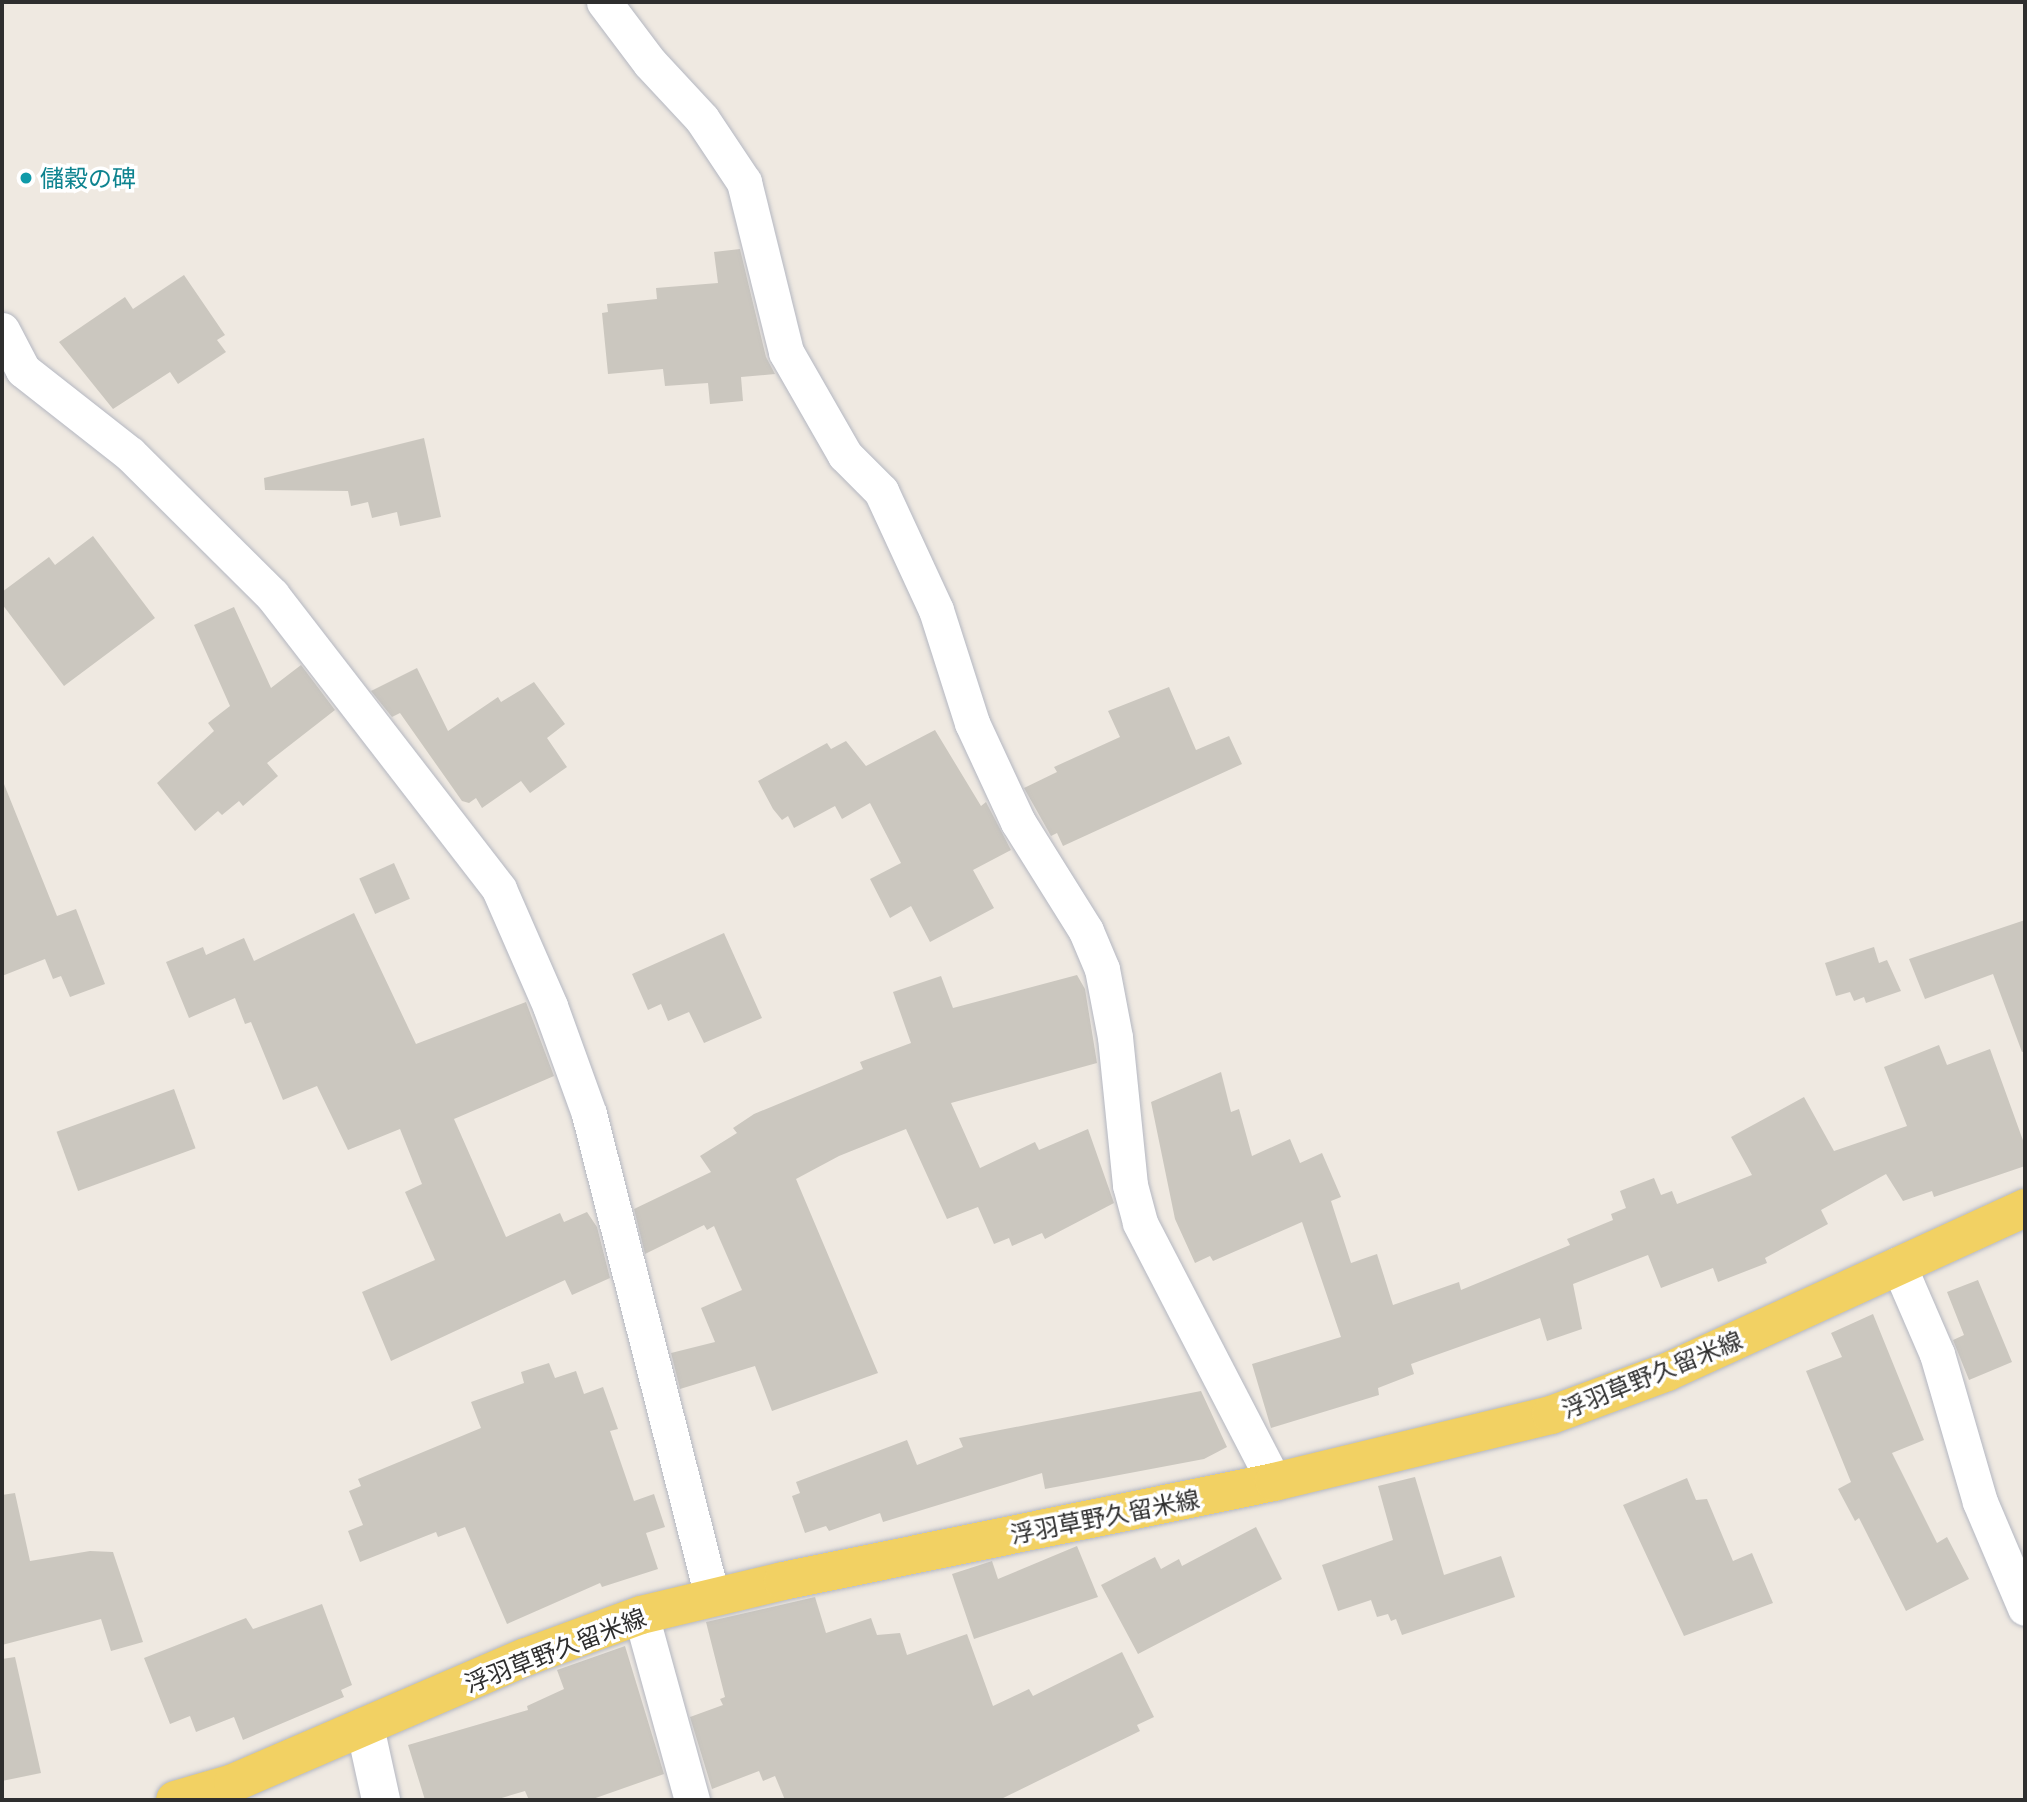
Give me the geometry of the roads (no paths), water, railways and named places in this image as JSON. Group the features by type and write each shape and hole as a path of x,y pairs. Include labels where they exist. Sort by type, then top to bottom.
{"main road":[{"name":"浮羽草野久留米線","path":"175,1800 233,1783 526,1657 641,1615 712,1597 1274,1482 1551,1415 1667,1371 2025,1208"}],"street":[{"path":"604,2 650,63 702,118 744,182 786,352 845,455 880,491 936,610 972,723 1012,810 1086,931 1102,969 1115,1037 1130,1185 1140,1223 1274,1482"},
{"path":"2,330 23,370 130,454 272,595 499,889 550,1006 589,1114 712,1597"},
{"path":"1898,1264 1937,1354 1980,1502 2025,1608"},
{"path":"641,1615 692,1800"},
{"path":"365,1727 381,1800"}],"place":[{"name":"儲穀の碑","path":"26,178"}]}
